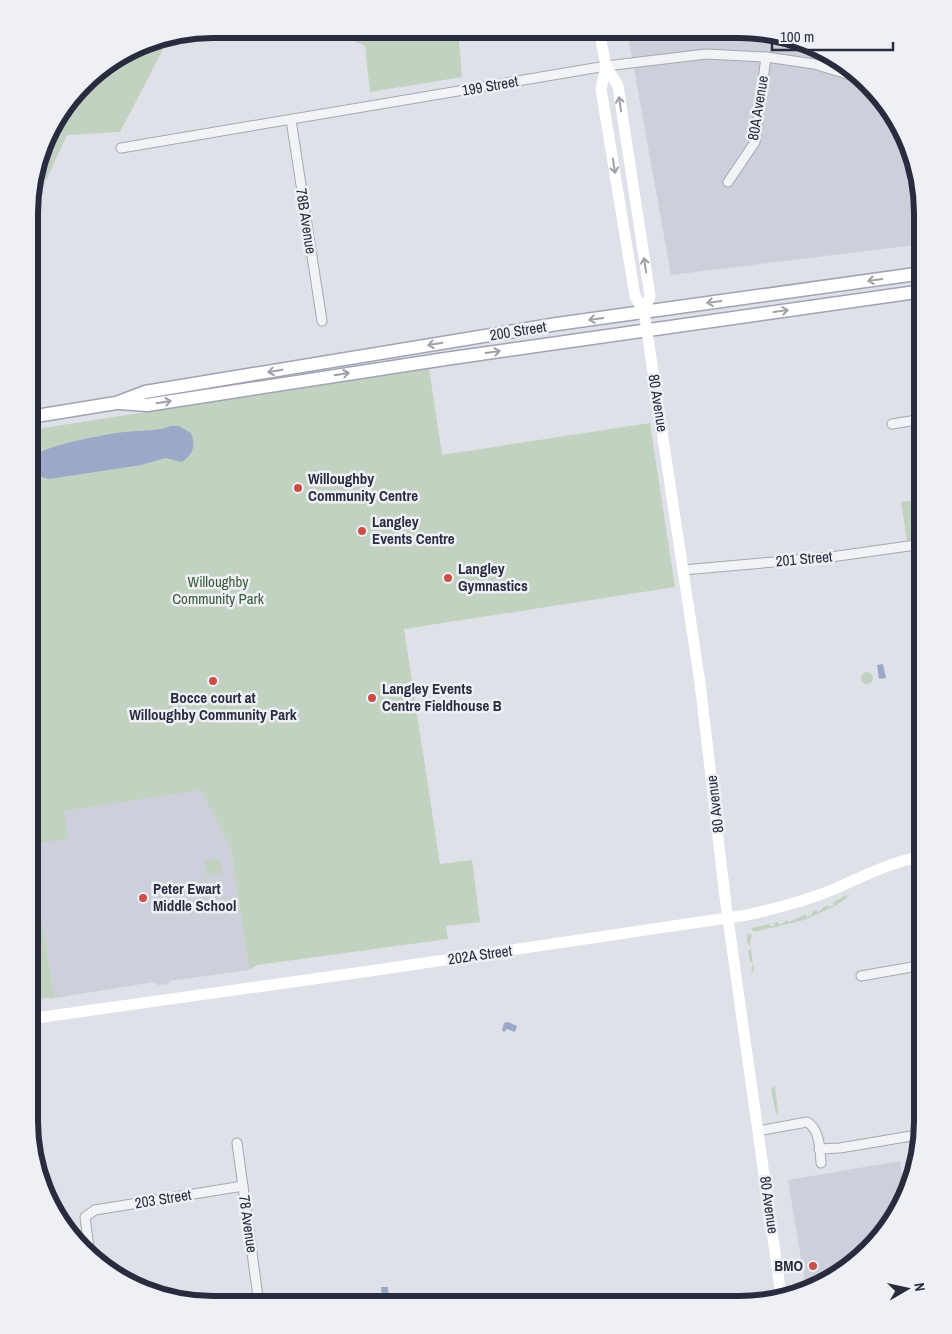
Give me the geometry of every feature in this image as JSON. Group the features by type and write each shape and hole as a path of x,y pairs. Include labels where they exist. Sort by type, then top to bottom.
{"main road":[{"name":"80 Avenue","path":"601,38 606,66 618,86 650,296 644,312"},
{"name":"80 Avenue","path":"606,66 601,89 634,296 644,312 683,570 706,728 729,918 780,1292"},
{"name":"200 Street","path":"38,415 116,403 145,392 557,324 914,274"},
{"name":"200 Street","path":"116,403 147,405 410,364 914,292"},
{"name":"202A Street","path":"38,1018 729,918 786,906 827,892 892,863 914,858"}],"street":[{"name":"199 Street","path":"121,148 606,66 706,54 766,57 814,64 845,74"},
{"name":"80A Avenue","path":"728,182 755,142 766,57"},
{"name":"78B Avenue","path":"291,120 322,321"},
{"path":"892,424 914,420"},
{"name":"201 Street","path":"683,570 831,557 914,545"},
{"path":"861,976 914,967"},
{"path":"758,1131 807,1122 812,1125 817,1135 821,1163"},
{"path":"819,1149 840,1148 914,1136"},
{"name":"78 Avenue","path":"237,1143 258,1296"},
{"name":"203 Street","path":"89,1245 85,1217 95,1210 243,1186"}],"shaded area":[{"path":"628,38 751,38 784,43 806,51 837,67 871,97 891,125 909,168 914,201 914,245 671,275"},
{"path":"201,789 231,850 249,970 170,981 168,984 158,985 154,982 55,998 38,898 38,844 68,839 63,811"},
{"path":"900,1161 903,1183 891,1209 871,1237 837,1267 805,1283 788,1180"}],"green space":[{"path":"348,38 459,38 462,77 370,92 365,46"},
{"path":"166,44 120,132 67,135 38,197 43,168 51,146 67,115 81,97 115,67 135,56"},
{"name":"Willoughby Community Park","path":"429,368 442,455 650,423 675,587 404,629 440,864 472,860 480,922 446,926 448,939 257,965 249,970 231,850 201,790 64,811 68,839 38,844 38,429"},
{"path":"914,500 914,539 907,541 901,502"},
{"path":"865,672 869,672 873,678 869,684 865,684 861,680 861,676"},
{"path":"220,858 222,873 207,876 204,861"},
{"path":"846,895 847,898 833,907 804,920 754,932 751,928 770,924 770,926 775,926 774,923 778,922 780,925 787,920 789,922 806,914 807,917 812,915 812,912 816,910 818,912 827,905 829,907 834,905 833,903"},
{"path":"38,899 55,998 38,999"},
{"path":"747,933 752,935 750,942 753,962 750,962 748,950 751,950 747,941"},
{"path":"775,1086 778,1112 776,1114 771,1089"}],"water":[{"path":"179,426 191,433 192,450 189,456 182,462 165,458 141,465 49,479 39,476 38,454 42,451 78,440 125,432"},
{"path":"883,664 886,678 879,679 877,665"},
{"path":"508,1022 517,1026 515,1032 507,1029 504,1032 502,1030 504,1023"},
{"path":"381,1287 388,1287 389,1296 382,1296"}],"place":[{"name":"Willoughby Community Centre","path":"298,488"},
{"name":"Langley Events Centre","path":"362,531"},
{"name":"Langley Gymnastics","path":"448,578"},
{"name":"Bocce court at Willoughby Community Park","path":"213,681"},
{"name":"Langley Events Centre Fieldhouse B","path":"372,698"},
{"name":"Peter Ewart Middle School","path":"143,898"},
{"name":"BMO","path":"813,1266"}]}
